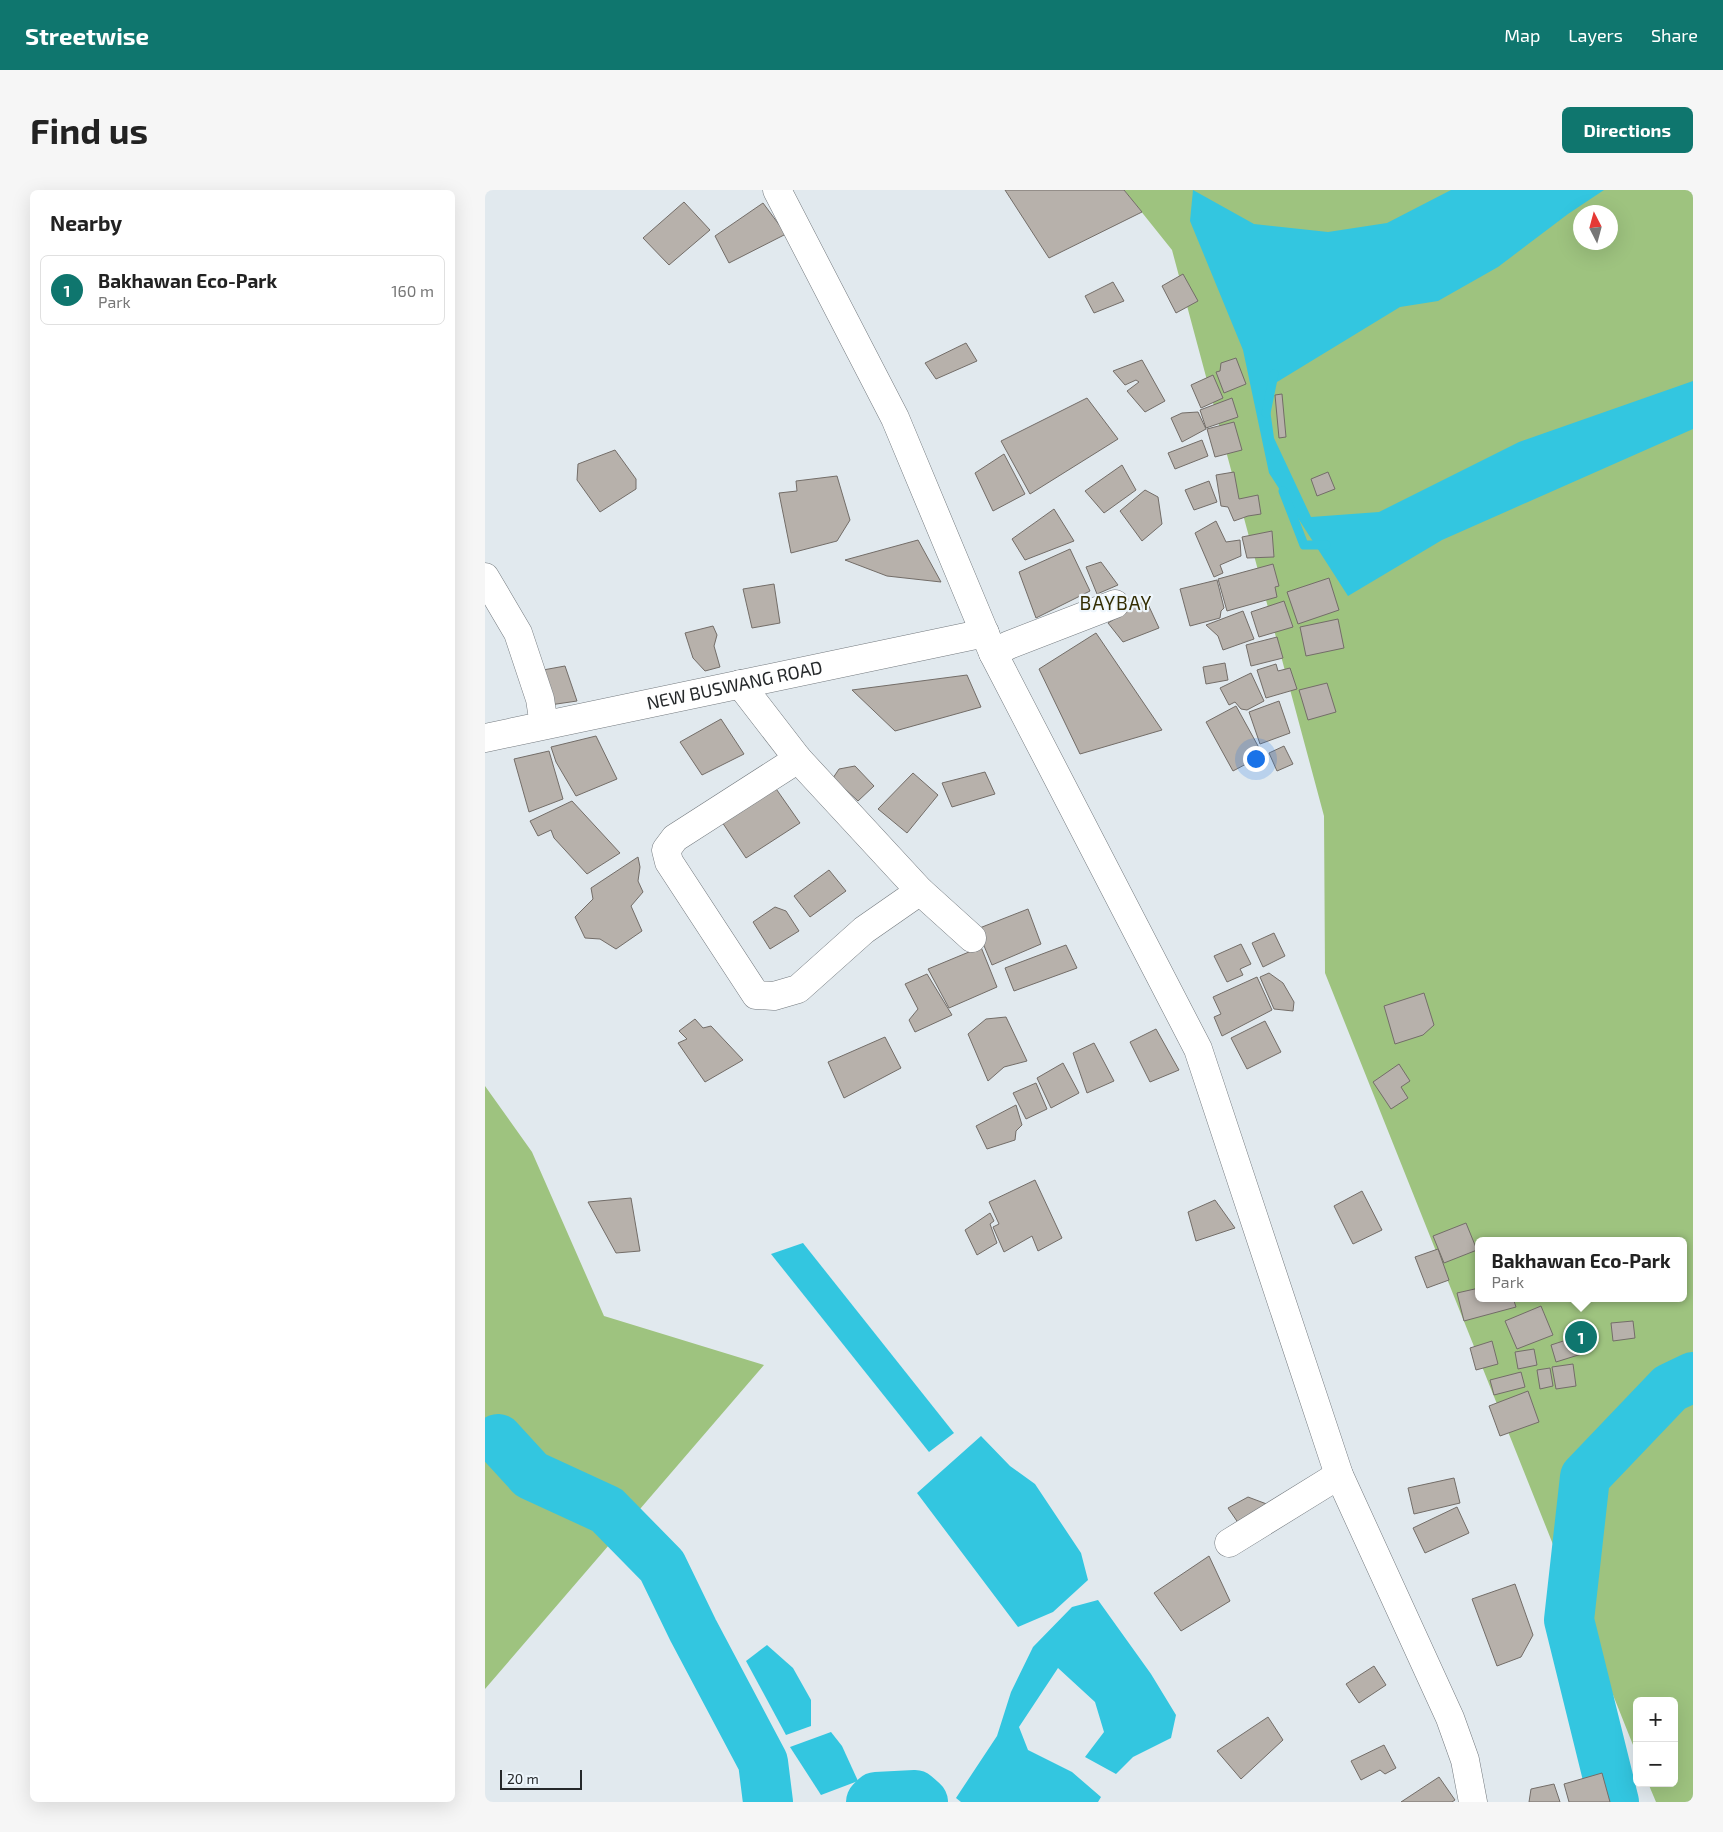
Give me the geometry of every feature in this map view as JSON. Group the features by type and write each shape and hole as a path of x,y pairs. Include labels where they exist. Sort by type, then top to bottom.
{"street":[{"path":"777,190 895,418 989,643 1198,1049 1339,1475 1450,1718 1465,1760 1473,1802"},
{"path":"485,577 518,633 540,699 544,725"},
{"name":"NEW BUSWANG ROAD","path":"485,738 740,684 989,643 1115,604"},
{"path":"740,684 798,759 920,891 972,938"},
{"path":"798,759 675,838 666,850 669,862 756,995 774,996 798,989 864,930 920,891"},
{"path":"1229,1543 1339,1475"}],"green space":[{"path":"1124,190 1693,190 1693,1802 1656,1802 1650,1787 1678,1787 1678,1697 1633,1697 1633,1745 1325,973 1324,816 1172,250"},
{"path":"485,1086 532,1152 604,1316 764,1365 485,1689"}],"water":[{"path":"1193,190 1254,224 1328,232 1387,223 1451,190 1604,190 1582,205 1573,205 1573,211 1498,267 1438,301 1400,307 1267,388 1274,438 1311,517 1379,512 1519,442 1693,381 1693,429 1442,540 1348,596 1269,473 1243,350 1190,221"},
{"path":"803,1243 954,1433 929,1452 771,1254"},
{"path":"981,1436 1010,1466 1035,1484 1081,1553 1088,1580 1053,1612 1018,1627 917,1493"},
{"path":"1098,1600 1151,1674 1176,1715 1171,1738 1133,1757 1116,1774 1085,1757 1104,1732 1095,1702 1058,1668 1019,1727 1028,1750 1072,1772 1101,1797 1098,1802 961,1802 956,1798 997,1736 1011,1692 1033,1647 1072,1607"},
{"path":"767,1645 793,1668 811,1700 811,1726 786,1735 746,1661"},
{"path":"831,1732 842,1746 858,1781 821,1795 790,1747"}],"building":[{"path":"1005,190 1124,190 1142,212 1049,258"},
{"path":"684,202 710,230 669,265 643,238"},
{"path":"763,203 786,234 729,263 715,236"},
{"path":"1183,274 1198,301 1176,313 1162,286"},
{"path":"1113,282 1124,301 1094,313 1085,296"},
{"path":"966,343 977,361 936,379 925,363"},
{"path":"1236,358 1246,384 1224,393 1216,372 1220,371 1221,363"},
{"path":"1142,360 1165,401 1145,412 1127,391 1139,382 1136,380 1125,385 1113,371"},
{"path":"1213,375 1223,398 1201,408 1191,385"},
{"path":"1282,394 1286,437 1279,438 1275,395"},
{"path":"1087,398 1118,439 1030,494 1001,441"},
{"path":"1232,398 1238,417 1206,428 1200,410"},
{"path":"1198,412 1206,429 1182,442 1171,418 1182,413"},
{"path":"1234,422 1242,450 1215,457 1207,429"},
{"path":"1202,440 1208,456 1175,469 1168,453"},
{"path":"615,450 636,479 636,489 600,512 577,480 578,464"},
{"path":"1004,454 1025,494 993,511 975,473"},
{"path":"1122,465 1136,490 1104,513 1085,491"},
{"path":"1234,472 1239,499 1258,495 1261,514 1234,521 1228,507 1221,506 1216,475"},
{"path":"1328,472 1335,489 1317,496 1311,479"},
{"path":"837,476 850,520 837,541 791,553 779,493 797,491 796,481"},
{"path":"1209,481 1217,502 1194,510 1185,490"},
{"path":"1145,490 1158,497 1162,524 1142,541 1120,511"},
{"path":"1054,509 1074,541 1025,560 1012,539"},
{"path":"1216,521 1226,542 1240,540 1241,556 1220,565 1223,573 1214,577 1195,533"},
{"path":"1272,531 1274,557 1247,558 1242,537"},
{"path":"918,540 941,582 887,576 845,560"},
{"path":"1070,549 1090,591 1036,618 1019,572"},
{"path":"1101,562 1118,585 1097,594 1086,567"},
{"path":"1273,564 1279,586 1275,587 1277,597 1227,611 1218,579"},
{"path":"1329,578 1339,610 1298,624 1287,592"},
{"path":"1217,580 1224,608 1221,611 1220,618 1190,626 1180,589"},
{"path":"774,584 780,623 752,628 743,589"},
{"path":"1146,600 1159,628 1123,642 1108,623"},
{"path":"1284,601 1293,627 1259,637 1251,612"},
{"path":"1243,611 1254,639 1223,650 1218,636 1206,625"},
{"path":"1338,619 1344,648 1306,656 1300,627"},
{"path":"713,626 717,635 714,646 720,667 705,671 693,658 685,633"},
{"path":"1096,633 1162,730 1080,754 1039,669"},
{"path":"1277,637 1283,658 1251,666 1246,645"},
{"path":"1225,663 1228,680 1206,684 1203,667"},
{"path":"1276,664 1278,671 1290,668 1297,689 1266,698 1257,670"},
{"path":"565,666 577,701 543,706 532,672"},
{"path":"1251,673 1264,701 1247,710 1241,709 1235,702 1229,705 1220,688"},
{"path":"967,675 981,707 895,731 852,690"},
{"path":"1327,683 1336,712 1308,720 1299,690"},
{"path":"1279,701 1290,733 1260,744 1249,712"},
{"path":"1236,706 1263,755 1233,771 1206,722"},
{"path":"721,719 744,754 702,775 680,742"},
{"path":"596,736 617,779 576,796 556,762 551,747"},
{"path":"1284,746 1293,764 1277,771 1269,753"},
{"path":"549,751 563,799 529,812 514,759"},
{"path":"855,766 874,786 858,801 833,778 839,769"},
{"path":"985,772 995,794 952,807 942,783"},
{"path":"913,773 938,795 907,833 878,809"},
{"path":"772,783 800,823 746,858 718,816"},
{"path":"572,801 620,853 587,874 554,838 551,830 538,836 530,821"},
{"path":"638,857 640,867 638,881 643,892 631,906 642,931 616,949 600,939 585,938 575,917 593,899 591,888"},
{"path":"829,870 846,891 810,917 794,896"},
{"path":"775,907 786,911 799,931 770,949 753,922"},
{"path":"1028,909 1041,944 992,965 977,929"},
{"path":"1274,933 1285,956 1263,967 1252,943"},
{"path":"1241,944 1251,964 1240,969 1243,975 1227,982 1214,956"},
{"path":"1066,945 1077,968 1014,991 1005,968"},
{"path":"981,947 997,987 949,1008 928,969"},
{"path":"1269,973 1283,983 1294,1002 1293,1011 1274,1009 1260,977"},
{"path":"927,974 952,1015 915,1032 909,1020 918,1009 905,984"},
{"path":"1257,977 1272,1010 1222,1036 1214,1017 1221,1014 1213,997"},
{"path":"1424,993 1434,1025 1423,1035 1395,1044 1384,1006"},
{"path":"1006,1017 1027,1061 1004,1067 988,1081 968,1034 986,1019"},
{"path":"695,1019 703,1028 711,1026 743,1060 705,1082 678,1043 687,1039 679,1031"},
{"path":"1265,1021 1281,1052 1247,1069 1231,1038"},
{"path":"1156,1029 1179,1070 1150,1082 1130,1042"},
{"path":"885,1037 901,1068 844,1098 828,1062"},
{"path":"1094,1043 1114,1081 1087,1093 1073,1053"},
{"path":"1063,1063 1079,1093 1051,1108 1037,1078"},
{"path":"1399,1064 1410,1081 1401,1087 1408,1098 1391,1109 1373,1082"},
{"path":"1036,1083 1047,1109 1026,1119 1013,1093"},
{"path":"1016,1105 1022,1125 1016,1131 1015,1140 987,1149 976,1126"},
{"path":"1035,1180 1062,1238 1038,1251 1032,1236 1004,1252 993,1227 999,1224 989,1202"},
{"path":"1362,1191 1382,1230 1353,1244 1334,1206"},
{"path":"631,1198 640,1251 616,1253 588,1202"},
{"path":"1215,1200 1235,1228 1196,1241 1188,1212"},
{"path":"990,1213 994,1221 990,1224 997,1243 977,1255 965,1230"},
{"path":"1466,1223 1475,1245 1475,1251 1444,1263 1433,1236"},
{"path":"1438,1249 1449,1280 1427,1288 1415,1257"},
{"path":"1475,1289 1475,1302 1514,1302 1516,1307 1464,1321 1457,1293"},
{"path":"1541,1306 1553,1335 1517,1349 1505,1321"},
{"path":"1633,1321 1635,1338 1613,1341 1611,1323"},
{"path":"1582,1335 1588,1352 1556,1362 1551,1345"},
{"path":"1492,1341 1498,1364 1476,1370 1470,1348"},
{"path":"1534,1349 1537,1365 1518,1369 1515,1352"},
{"path":"1573,1364 1576,1386 1556,1389 1552,1367"},
{"path":"1550,1368 1553,1386 1540,1389 1537,1370"},
{"path":"1521,1372 1525,1387 1494,1395 1490,1380"},
{"path":"1528,1391 1539,1422 1500,1436 1489,1406"},
{"path":"1454,1478 1460,1503 1414,1514 1408,1488"},
{"path":"1248,1497 1272,1506 1241,1527 1228,1508"},
{"path":"1457,1507 1469,1533 1425,1553 1413,1528"},
{"path":"1209,1556 1230,1601 1181,1631 1154,1593"},
{"path":"1515,1584 1533,1635 1521,1657 1497,1666 1472,1599"},
{"path":"1374,1666 1386,1685 1359,1703 1346,1684"},
{"path":"1268,1717 1283,1740 1241,1779 1217,1751"},
{"path":"1384,1745 1396,1768 1385,1774 1380,1770 1361,1780 1351,1761"},
{"path":"1602,1773 1610,1802 1569,1802 1564,1784"},
{"path":"1439,1777 1455,1800 1452,1802 1401,1802"},
{"path":"1554,1784 1560,1802 1529,1802 1531,1789"}],"waterway":[{"path":"1266,413 1274,374"},
{"path":"1283,491 1304,545 1326,545"},
{"path":"1614,1802 1569,1620 1585,1477 1670,1388 1693,1377"},
{"path":"498,1439 531,1475 607,1510 662,1566 693,1630 763,1762 768,1802"},
{"path":"871,1802 876,1797 915,1795 923,1802"}],"place":[{"name":"Bakhawan Eco-Park","path":"1581,1337"}],"district":[{"name":"BAYBAY","path":"1116,603"}]}
